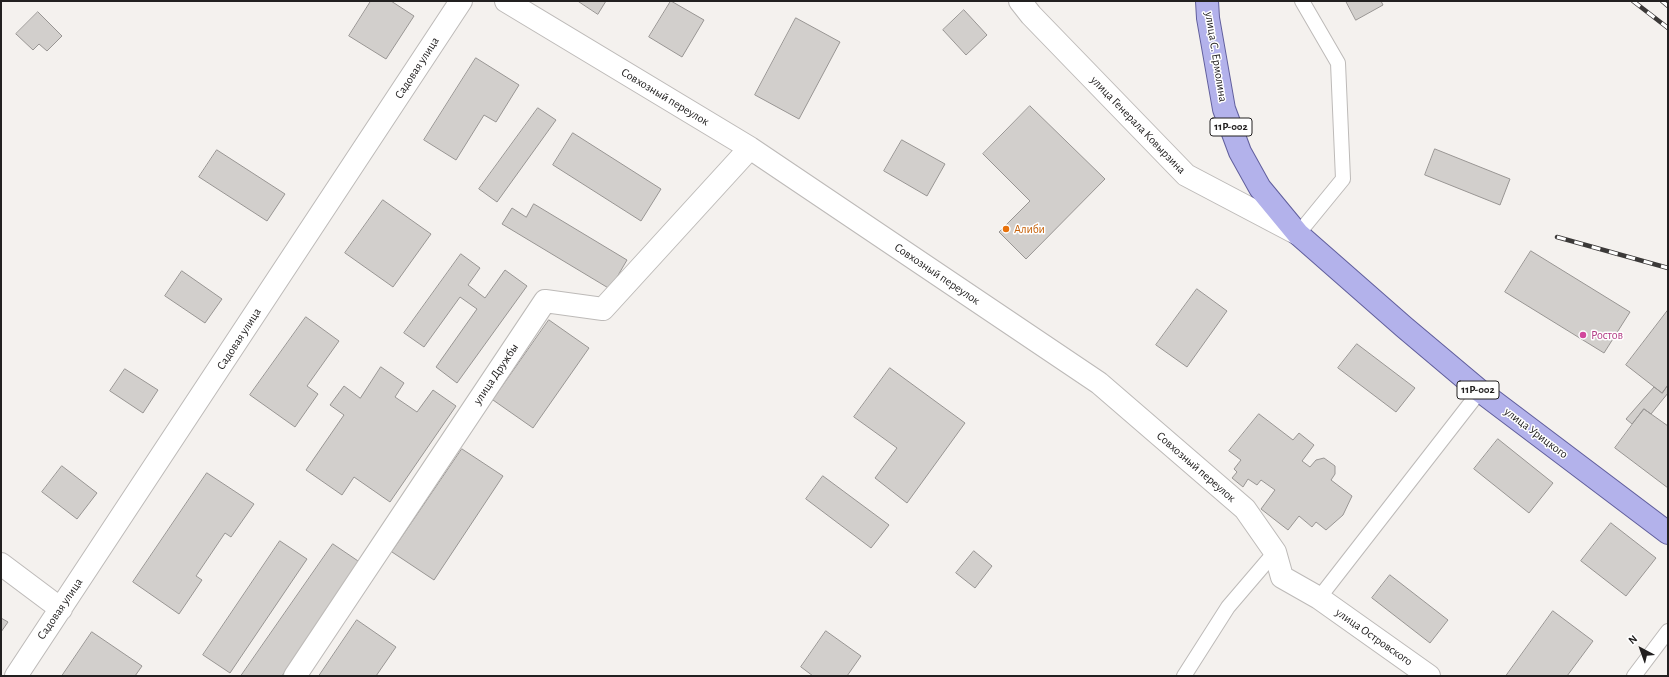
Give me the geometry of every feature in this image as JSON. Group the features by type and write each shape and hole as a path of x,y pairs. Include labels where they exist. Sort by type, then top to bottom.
{"main road":[{"name":"улица С. Ермолина","path":"1207,1 1208,18 1224,109 1240,152 1260,188 1298,234"},
{"name":"улица Урицкого","path":"1298,234 1480,391 1668,533"}],"street":[{"name":"Садовая улица","path":"16,676 461,1"},
{"name":"Совхозный переулок","path":"506,1 750,148 1099,383 1245,510 1275,552 1282,577 1320,598"},
{"name":"улица Генерала Ковырзина","path":"1020,1 1031,15 1186,175 1298,234"},
{"name":"улица Дружбы","path":"295,676 545,301 603,308 750,148"},
{"path":"1,564 61,609"},
{"name":"улица Островского","path":"1320,598 1430,676"}],"lane":[{"path":"1298,234 1344,179 1338,64 1302,1"},
{"path":"1320,598 1480,391"},
{"path":"1184,676 1228,607 1275,552"},
{"path":"1634,676 1668,631"}],"building":[{"path":"371,1 391,1 414,16 386,59 349,36"},
{"path":"578,1 606,1 598,14"},
{"path":"671,1 704,20 682,57 649,37"},
{"path":"1346,1 1381,1 1383,5 1356,20"},
{"path":"964,10 987,35 966,55 943,30"},
{"path":"38,12 62,36 47,51 39,44 33,50 16,34"},
{"path":"796,18 840,42 799,119 755,95"},
{"path":"476,58 519,85 496,122 484,115 456,160 424,140"},
{"path":"1030,106 1105,179 1026,259 999,232 1030,201 983,154"},
{"path":"538,108 556,120 497,202 479,189"},
{"path":"573,133 661,189 641,221 553,165"},
{"path":"902,140 945,164 927,196 884,171"},
{"path":"1435,149 1510,179 1500,205 1425,175"},
{"path":"217,150 285,194 267,221 199,177"},
{"path":"383,200 431,234 393,287 345,253"},
{"path":"534,204 627,260 610,289 502,224 512,208 526,217"},
{"path":"1531,251 1630,312 1604,353 1505,292"},
{"path":"461,254 480,268 468,285 485,298 505,270 527,286 457,383 436,367 477,309 460,297 424,347 404,333"},
{"path":"182,271 222,299 205,323 165,296"},
{"path":"1197,289 1227,311 1187,367 1156,345"},
{"path":"1668,310 1668,385 1662,393 1626,365"},
{"path":"306,317 339,341 307,386 318,394 295,427 250,395"},
{"path":"549,320 589,348 533,428 493,400"},
{"path":"1357,344 1415,388 1396,412 1338,368"},
{"path":"381,367 404,383 395,397 417,412 433,390 456,406 390,502 354,477 342,495 306,470 344,415 330,405 344,386 360,398"},
{"path":"890,368 965,423 907,503 875,478 897,448 854,417"},
{"path":"125,369 158,390 143,413 110,391"},
{"path":"1668,385 1668,393 1651,414 1644,409 1632,424 1626,419 1654,387 1662,393"},
{"path":"1644,409 1668,426 1668,488 1615,448"},
{"path":"1259,414 1293,440 1299,433 1314,445 1302,461 1310,467 1316,460 1324,458 1335,466 1335,474 1331,480 1352,496 1343,515 1326,530 1316,522 1312,527 1299,516 1288,530 1261,509 1275,490 1261,480 1257,485 1248,479 1243,487 1232,478 1237,472 1234,469 1241,460 1229,451"},
{"path":"1498,439 1553,483 1529,513 1474,469"},
{"path":"462,449 503,476 434,580 392,552"},
{"path":"62,466 97,493 77,519 42,492"},
{"path":"207,473 254,504 231,537 225,533 196,576 202,580 179,614 133,582"},
{"path":"823,476 889,525 871,548 806,499"},
{"path":"1611,523 1656,558 1626,596 1581,561"},
{"path":"280,541 307,559 230,673 203,655"},
{"path":"333,544 361,563 282,676 241,676"},
{"path":"974,551 992,566 975,588 956,573"},
{"path":"1390,575 1448,620 1430,643 1372,598"},
{"path":"1553,611 1593,641 1567,676 1506,676"},
{"path":"1,618 8,622 1,632"},
{"path":"357,620 396,647 376,676 319,676"},
{"path":"826,631 861,656 847,676 813,676 801,667"},
{"path":"92,632 142,666 135,676 62,676"}],"railway":[{"path":"1633,1 1668,28"},
{"path":"1662,1 1668,6"},
{"path":"1557,237 1668,268"}],"place":[{"name":"Алиби","path":"1006,229"},
{"name":"Ростов","path":"1583,335"}]}
